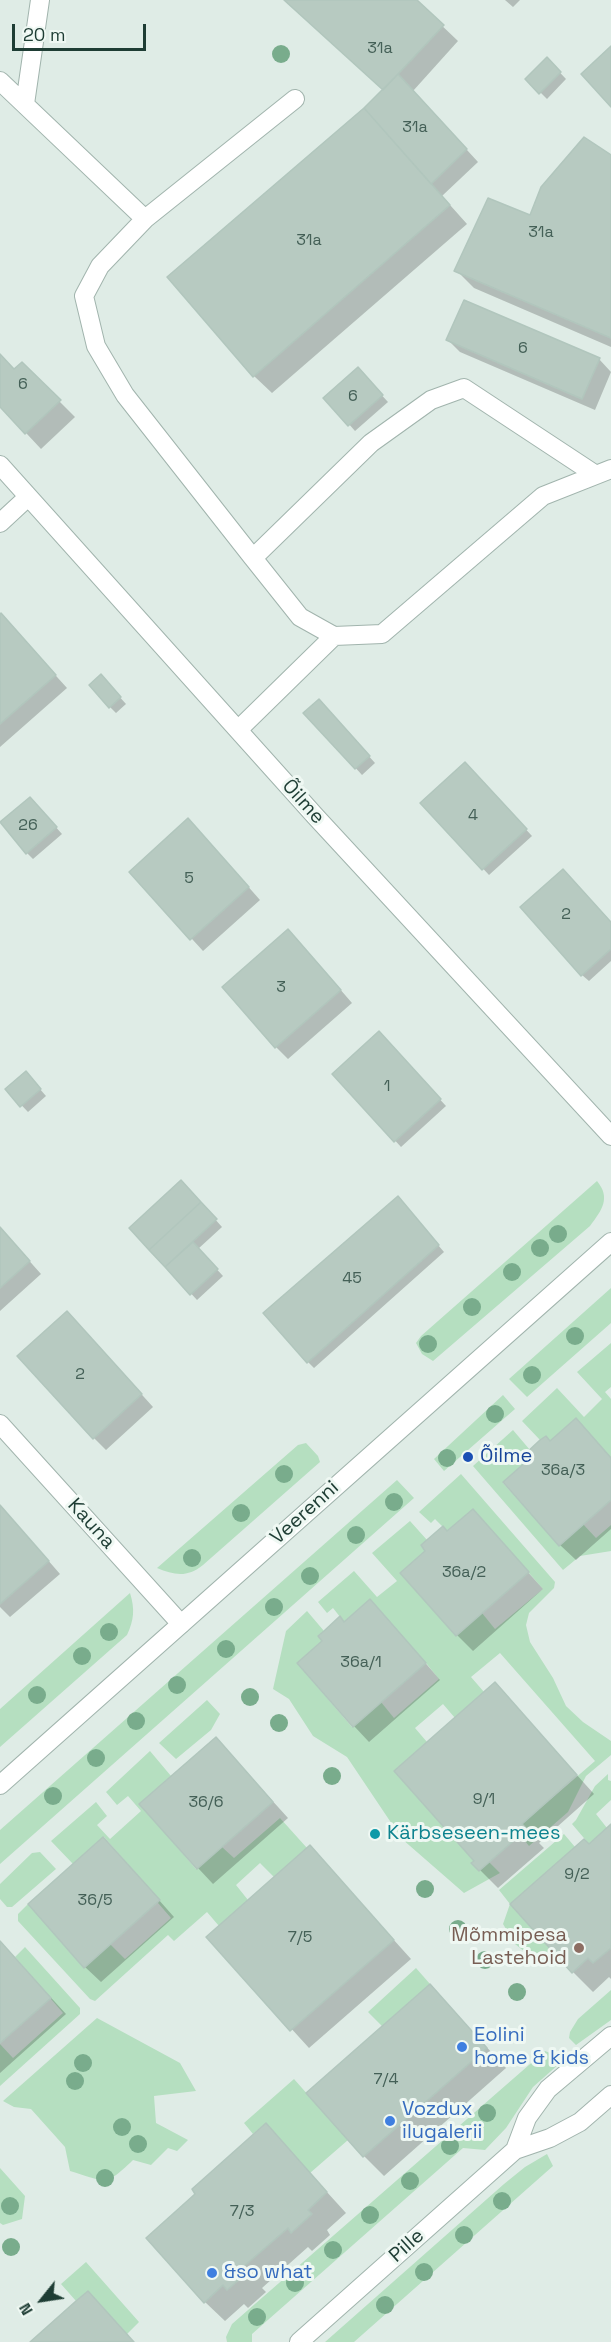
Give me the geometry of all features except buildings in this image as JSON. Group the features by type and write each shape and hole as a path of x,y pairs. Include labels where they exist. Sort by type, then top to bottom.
{"street":[{"path":"25,104 40,0"},
{"path":"0,81 145,219"},
{"path":"295,99 145,219 100,267 84,296 96,346 125,395 300,617 334,636 382,634 543,496 604,472"},
{"path":"253,558 371,443 431,400 464,388 604,472"},
{"name":"Õilme","path":"0,465 316,818 611,1136"},
{"path":"0,523 28,497"},
{"path":"238,729 334,636"},
{"name":"Veerenni","path":"0,1785 611,1242"},
{"name":"Kauna","path":"0,1424 181,1624"},
{"name":"Pille","path":"515,2150 527,2118 548,2089 611,2036"},
{"name":"Pille","path":"299,2342 515,2150 550,2139 580,2122 611,2096"}],"green space":[{"path":"597,1181 604,1193 604,1198 601,1209 590,1226 433,1361 422,1354 416,1343 421,1336"},
{"path":"611,1288 611,1323 527,1397 509,1379"},
{"path":"611,1343 611,1387 605,1392 611,1399 611,1458 576,1418 550,1441 546,1436 540,1440 522,1421 557,1388 584,1417 602,1399 577,1372"},
{"path":"503,1395 515,1409 444,1471 434,1459"},
{"path":"513,1430 530,1450 524,1455 528,1460 503,1483 559,1545 583,1524 596,1538 611,1525 611,1551 580,1556 563,1570 473,1466"},
{"path":"306,1443 318,1456 320,1462 203,1565 186,1574 157,1568 298,1445"},
{"path":"461,1474 555,1582 554,1588 529,1613 526,1625 530,1642 553,1678 566,1706 583,1722 611,1741 611,1755 586,1776 568,1812 529,1846 520,1835 526,1829 522,1824 595,1761 500,1653 471,1677 484,1692 455,1718 443,1704 415,1728 427,1742 394,1771 474,1861 472,1863 479,1871 489,1862 500,1873 464,1893 402,1839 347,1757 313,1736 289,1699 273,1689 286,1631 307,1611 324,1631 318,1636 322,1641 297,1663 352,1727 381,1702 394,1718 439,1679 426,1663 344,1622 333,1608 327,1613 318,1602 354,1571 377,1597 397,1581 372,1553 410,1521 427,1540 425,1551 400,1573 456,1636 482,1613 495,1629 543,1589 473,1509 447,1531 435,1519 431,1523 419,1512"},
{"path":"397,1480 414,1498 0,1864 0,1830"},
{"path":"130,1593 133,1614 127,1635 0,1747 0,1709"},
{"path":"207,1700 220,1714 211,1730 176,1759 159,1743"},
{"path":"150,1751 171,1776 140,1804 196,1869 222,1847 234,1858 280,1818 307,1848 274,1877 260,1863 236,1885 248,1900 219,1926 207,1912 174,1941 168,1935 95,2001 90,1999 18,1921 18,1914 28,1904 84,1967 110,1944 125,1959 171,1918 158,1903 159,1900 104,1837 73,1864 51,1841 96,1802 107,1816 97,1825 110,1839 141,1811 128,1796 117,1805 106,1792"},
{"path":"608,1774 608,1780 611,1781 611,1800 596,1814 607,1828 589,1844 572,1824 595,1786"},
{"path":"564,1834 575,1847 510,1904 499,1890"},
{"path":"40,1852 56,1869 12,1907 7,1907 0,1899 0,1884 32,1853"},
{"path":"510,1904 560,1960 539,1963 515,1944 503,1924"},
{"path":"25,1947 80,2008 80,2014 0,2086 0,2044 13,2058 63,2013 15,1957"},
{"path":"416,1968 430,1984 382,2026 368,2012"},
{"path":"611,1990 611,2020 576,2045 569,2038 578,2019"},
{"path":"97,2018 180,2063 196,2091 154,2096 156,2123 188,2140 177,2151 168,2148 151,2165 133,2160 116,2175 104,2180 70,2171 65,2147 31,2109 14,2107 3,2101"},
{"path":"545,2051 559,2061 559,2064 533,2087 506,2128 485,2150 463,2148 252,2334 252,2342 227,2342 226,2337 232,2324"},
{"path":"294,2079 348,2140 310,2173 266,2123 253,2134 244,2123"},
{"path":"547,2154 553,2166 354,2342 325,2342 504,2184 525,2167"},
{"path":"0,2168 25,2196 22,2219 3,2225 0,2223"},
{"path":"86,2262 139,2322 127,2334 88,2291 76,2301 61,2284"}],"place":[{"name":"Õilme","path":"468,1457"},
{"name":"Kärbseseen-mees","path":"375,1834"},
{"name":"Mõmmipesa Lastehoid","path":"579,1948"},
{"name":"Eolini home & kids","path":"462,2047"},
{"name":"Vozdux ilugalerii","path":"390,2121"},
{"name":"&so what","path":"212,2273"}]}
